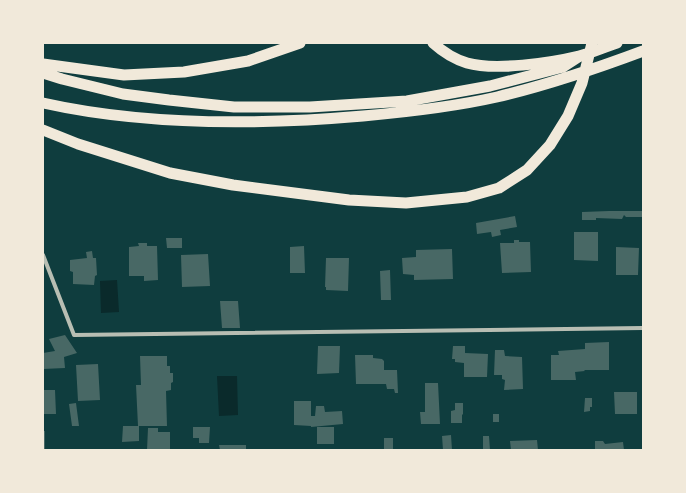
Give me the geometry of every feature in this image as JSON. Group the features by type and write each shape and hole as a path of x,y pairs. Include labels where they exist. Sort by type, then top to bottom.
{"highway":[{"path":"43,64 124,75 184,72 248,61 300,43"},
{"path":"433,43 443,52 467,63 496,67 544,62 580,56 617,43"},
{"path":"43,130 78,144 170,173 233,185 342,199 406,203 467,197 499,188 527,170 550,145 568,116 582,83 592,43"},
{"path":"43,103 110,115 157,120 232,122 312,121 418,110 496,97 571,77 643,51"},
{"path":"43,73 123,94 169,100 234,107 310,107 407,100 490,86 563,67 580,56"}],"street":[{"path":"43,255 74,335 643,328"}],"water":[{"path":"117,280 119,312 101,313 100,281"},
{"path":"217,376 237,376 238,415 219,416"}],"building":[{"path":"643,211 643,217 626,217 624,215 622,219 596,218 596,220 582,220 582,212"},
{"path":"515,216 517,227 500,230 501,235 492,237 491,232 477,234 476,223"},
{"path":"574,232 598,232 598,261 574,260"},
{"path":"166,238 182,238 182,248 167,248"},
{"path":"514,240 519,240 519,242 530,242 531,272 502,273 500,243 514,243"},
{"path":"138,243 147,243 147,246 157,246 158,280 144,281 144,276 129,276 129,247 139,246"},
{"path":"304,246 305,273 290,273 290,247"},
{"path":"616,247 639,248 638,275 616,275"},
{"path":"452,249 453,279 414,280 414,275 403,274 402,258 416,257 416,250"},
{"path":"92,251 93,258 96,258 97,275 95,276 94,285 73,284 73,272 70,271 70,260 87,258 86,252"},
{"path":"208,254 210,286 182,287 181,255"},
{"path":"326,258 349,258 348,291 326,290"},
{"path":"390,270 391,300 381,300 380,271"},
{"path":"220,301 238,301 240,328 222,328"},
{"path":"65,335 77,353 64,357 65,368 43,369 43,353 55,351 49,339"},
{"path":"609,342 609,370 584,370 585,371 575,372 576,380 551,380 551,355 559,355 558,351 585,349 585,343"},
{"path":"318,346 340,346 339,373 317,374"},
{"path":"453,346 465,346 465,353 488,354 487,377 464,377 464,363 455,362 455,359 452,359"},
{"path":"495,350 504,350 505,356 522,357 523,389 504,390 505,380 502,379 502,375 494,375"},
{"path":"355,355 373,355 373,358 382,359 384,361 384,370 397,370 398,393 395,393 394,389 387,389 386,384 356,384"},
{"path":"140,356 167,356 167,366 170,366 170,373 173,373 173,382 171,383 171,390 166,391 167,426 139,426 139,441 122,442 123,426 138,426 136,385 141,385"},
{"path":"98,364 100,400 78,401 76,365"},
{"path":"425,383 438,383 440,424 421,424 420,412 425,412"},
{"path":"43,390 55,390 56,414 43,414"},
{"path":"614,392 637,392 637,414 615,414"},
{"path":"585,398 592,398 592,407 590,407 590,411 584,412"},
{"path":"294,401 311,401 311,416 315,416 316,406 324,406 325,412 342,411 343,424 311,427 294,425"},
{"path":"76,403 79,426 72,426 69,404"},
{"path":"455,403 463,403 462,423 451,423 451,411 455,410"},
{"path":"493,414 499,414 499,422 493,422"},
{"path":"193,427 210,427 209,443 199,443 199,438 193,438"},
{"path":"317,427 334,427 334,444 317,444"},
{"path":"148,428 158,428 158,432 170,432 170,450 147,450"},
{"path":"43,431 45,431 45,450 43,450"},
{"path":"451,435 452,450 443,450 442,436"},
{"path":"483,436 489,436 490,450 483,450"},
{"path":"384,438 393,438 393,450 384,450"},
{"path":"537,440 538,450 511,450 510,441"},
{"path":"595,441 603,441 605,444 623,442 624,450 595,450"},
{"path":"219,445 246,445 246,450 220,450"}]}
